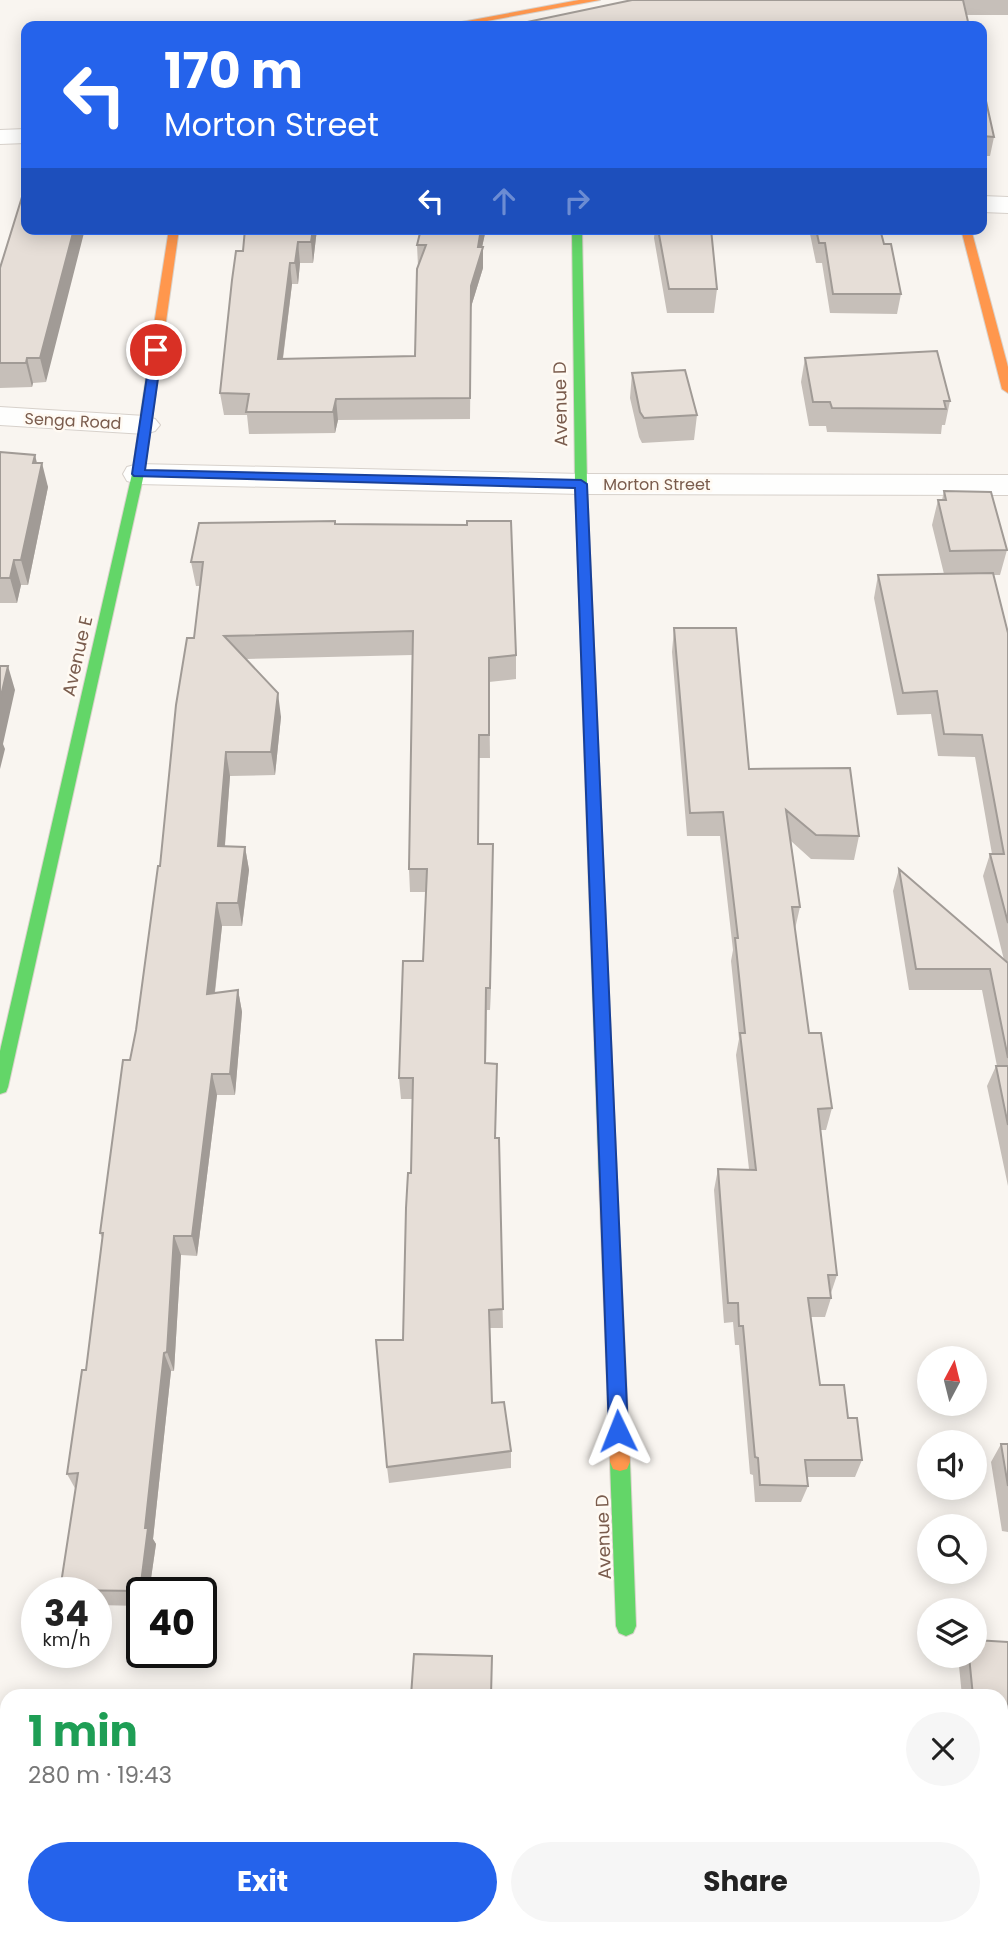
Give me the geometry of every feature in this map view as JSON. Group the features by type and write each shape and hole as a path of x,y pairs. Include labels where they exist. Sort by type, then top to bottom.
{"street":[{"path":"474,21 595,0"},
{"path":"0,137 21,136"},
{"path":"987,204 1008,205"},
{"name":"Avenue E","path":"0,1087 138,474 173,235"},
{"name":"Avenue D","path":"577,235 581,484 626,1626"},
{"path":"968,235 1008,389"},
{"name":"Senga Road","path":"0,416 145,425"},
{"name":"Morton Street","path":"138,474 581,484 1008,485"}],"building":[{"path":"632,0 963,0 968,21 532,21"},
{"path":"987,106 994,137 987,136"},
{"path":"21,200 21,235 72,235 40,358 27,358 26,363 0,363 0,268"},
{"path":"244,235 312,235 311,242 298,242 295,263 290,263 278,359 415,356 417,269 426,245 417,245 420,235 480,235 478,247 483,247 471,286 470,398 336,399 333,412 246,412 249,394 220,393 236,251 243,251"},
{"path":"659,235 712,235 717,289 669,289"},
{"path":"817,235 882,235 884,244 891,244 901,294 833,294 825,243 819,243"},
{"path":"937,351 950,401 944,401 946,409 832,408 830,402 813,402 805,358"},
{"path":"685,370 697,415 644,418 640,412 632,373"},
{"path":"0,452 35,455 33,463 42,463 21,560 14,560 10,578 0,578"},
{"path":"944,491 991,492 1007,550 950,551 938,500 946,500"},
{"path":"335,521 335,524 467,525 467,521 511,521 516,655 489,658 489,735 479,735 478,844 493,844 490,988 486,988 485,1063 497,1064 495,1138 499,1138 503,1309 489,1310 492,1403 504,1402 511,1451 387,1467 376,1340 403,1340 413,1078 399,1078 403,961 423,961 427,869 409,869 413,631 224,636 278,693 271,752 226,752 218,846 245,847 238,903 217,903 207,994 238,990 230,1074 212,1074 192,1236 174,1236 167,1352 164,1353 142,1577 126,1577 126,1591 112,1591 112,1577 62,1577 78,1473 67,1474 82,1370 86,1370 103,1233 100,1233 123,1060 130,1060 136,1030 160,866 176,705 187,638 194,638 203,562 191,562 199,523"},
{"path":"993,573 1008,633 1008,923 990,854 1004,854 982,735 944,734 937,691 903,693 878,575"},
{"path":"674,628 736,628 749,769 850,768 859,836 816,835 786,810 800,907 792,907 809,1033 821,1033 832,1108 818,1109 837,1275 828,1275 831,1298 808,1298 820,1385 844,1385 848,1418 857,1418 862,1460 805,1460 808,1486 760,1485 743,1326 739,1326 738,1303 728,1303 718,1169 756,1170 740,1033 745,1033 735,938 738,938 723,812 690,813"},
{"path":"0,666 8,666 0,700"},
{"path":"899,869 1008,963 1008,1058 990,969 916,969"},
{"path":"996,1066 1008,1066 1008,1125"},
{"path":"1001,1444 1008,1444 1008,1486"},
{"path":"987,1641 1008,1642 1008,1689 972,1689 970,1668 987,1668"},
{"path":"414,1654 492,1656 491,1689 412,1689"}],"traffic: fast":[{"path":"577,235 581,484 608,1178"},
{"path":"0,1087 138,474 155,357"},
{"path":"620,1462 626,1626"}],"traffic: slow":[{"path":"474,21 595,0"},
{"path":"155,357 173,235"},
{"path":"968,235 1008,389"},
{"path":"608,1178 620,1462"}],"route":[{"path":"156,350 138,474 581,484 618,1431"}]}
